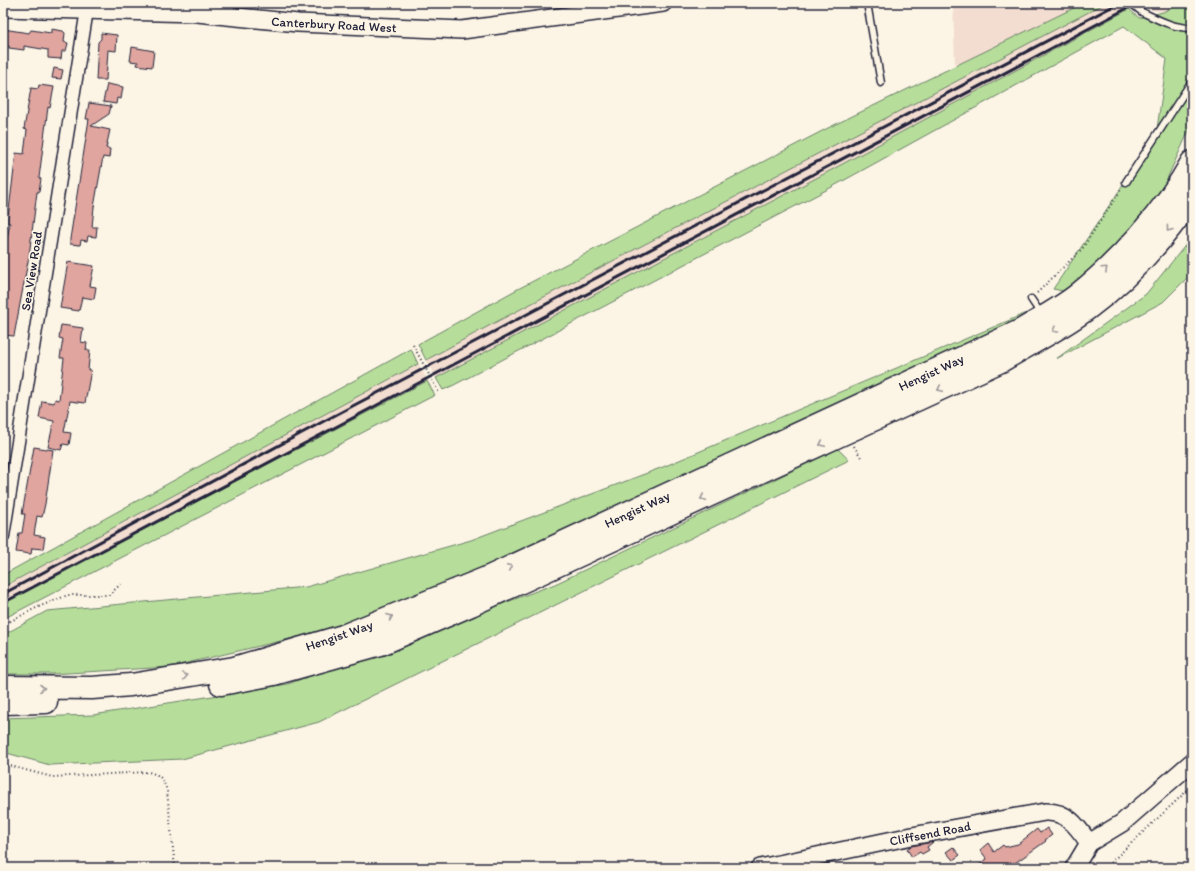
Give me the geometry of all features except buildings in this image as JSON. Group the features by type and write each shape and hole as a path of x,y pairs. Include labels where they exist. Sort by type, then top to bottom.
{"highway":[{"name":"Hengist Way","path":"3,687 92,688 131,685 234,668 343,636 488,578 1022,330 1076,296 1138,236 1168,199 1192,162"},
{"name":"Hengist Way","path":"3,703 91,701 182,691 274,674 381,644 478,602 1001,361 1061,327 1088,309 1122,281 1158,243 1192,198"}],"street":[{"name":"Canterbury Road West","path":"3,8 87,10 114,7 197,13 298,23 462,30 663,3"},
{"name":"Sea View Road","path":"3,536 87,10"},
{"path":"1074,868 1089,843 1122,823 1192,762"},
{"name":"Cliffsend Road","path":"760,868 912,836 1045,812 1063,814 1072,821 1089,843"}],"lane":[{"path":"867,3 881,83"},
{"path":"1131,3 1142,12 1167,25 1192,28"},
{"path":"1126,182 1192,81"},
{"path":"1031,299 1043,317"}],"path":[{"path":"1031,299 1082,249 1126,182"},
{"path":"413,345 439,392"},
{"path":"3,625 36,608 68,595 109,595 122,582"},
{"path":"3,764 52,777 148,772 158,774 164,780 167,791 175,868"},
{"path":"1105,868 1192,786"}],"shaded area":[{"path":"953,3 1121,3 1139,18 832,187 443,390 418,344 514,291 826,129 955,66"},
{"path":"1141,3 1181,3 1163,12 1148,9"},
{"path":"411,349 435,395 3,619 3,575"}],"green space":[{"path":"1084,3 1106,3 426,360 418,344 514,291 826,129"},
{"path":"1181,3 1192,3 1192,124 1160,194 1109,255 1063,291 1053,289 1156,136 1167,59 1124,26 832,187 454,385 443,390 436,378 824,174 1129,9 1139,18 1163,12"},
{"path":"1192,237 1192,273 1163,302 1056,359 1146,294"},
{"path":"1024,314 1029,320 506,559 336,628 170,667 51,674 3,674 3,635 47,611 306,587 471,540 663,467"},
{"path":"411,349 418,364 3,587 3,575"},
{"path":"427,381 435,395 3,619 3,603"},
{"path":"838,449 849,460 319,722 182,759 50,765 3,752 3,718 93,715 288,684 555,584"}],"railway":[{"path":"3,594 326,420 1119,3"},
{"path":"3,603 1137,3"}]}
